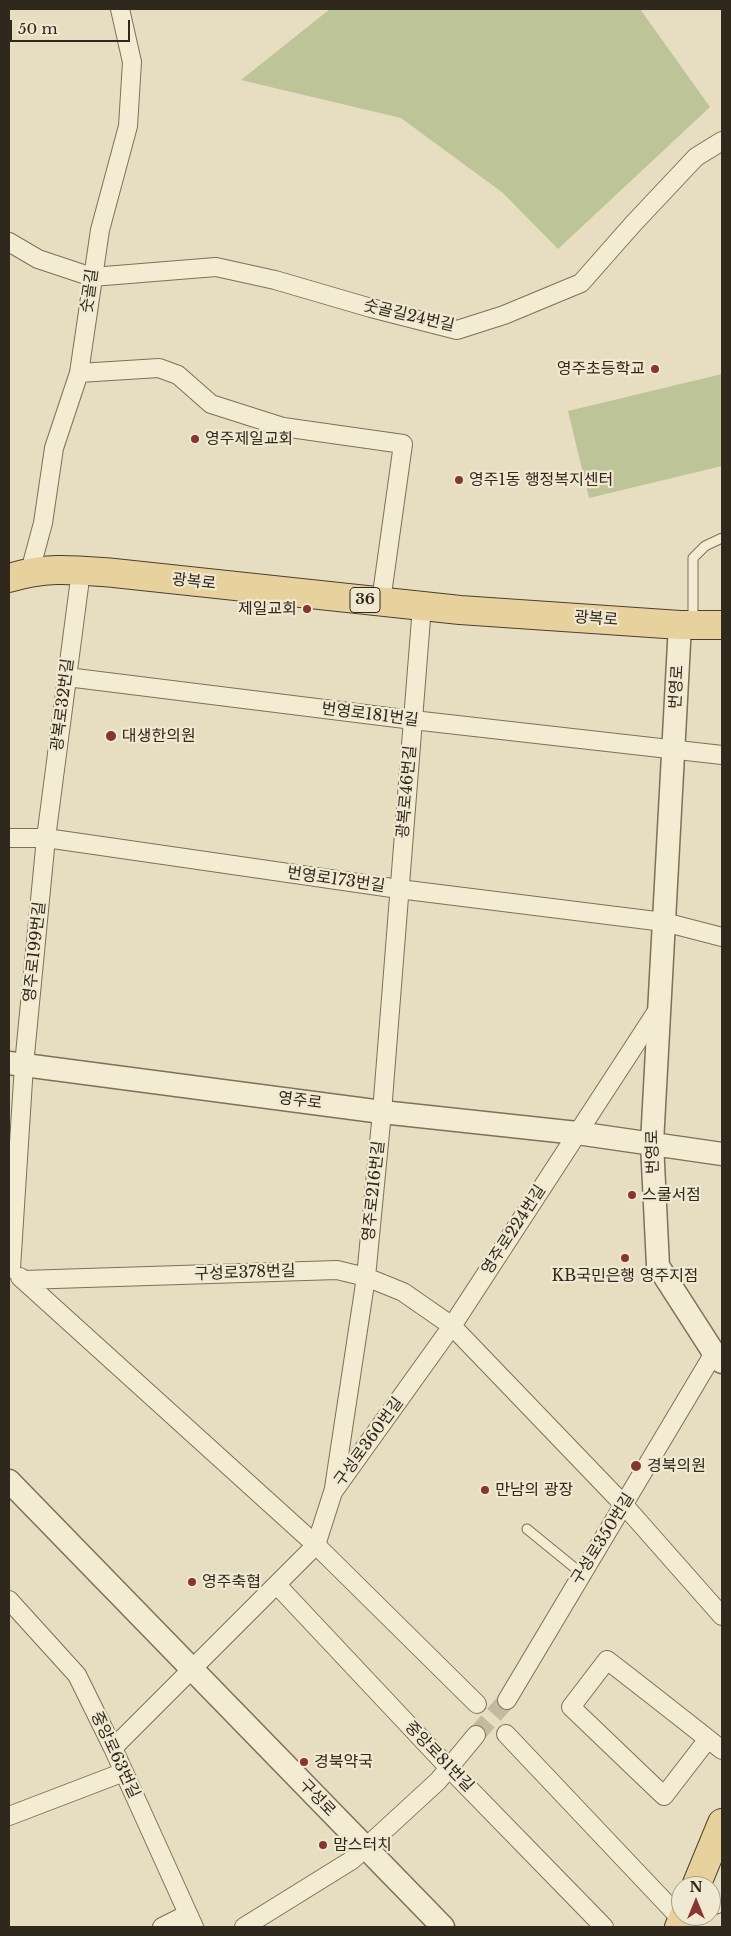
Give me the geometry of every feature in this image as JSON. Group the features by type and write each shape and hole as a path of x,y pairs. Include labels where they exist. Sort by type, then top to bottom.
{"main road":[{"name":"광복로","path":"19,574 56,569 460,610 722,626"},
{"path":"700,1876 722,1823"}],"street":[{"name":"숫골길","path":"19,574 43,523 54,448 79,373 100,230 128,126 132,62 120,9"},
{"name":"숫골길24번길","path":"92,277 216,267 275,280 371,308 457,330 504,315 581,283 632,224 696,157 722,141"},
{"path":"9,242 38,260 92,277"},
{"path":"79,373 159,368 178,375 211,404 283,427 403,444 381,601"},
{"name":"광복로32번길","path":"46,838 81,571"},
{"name":"광복로46번길","path":"399,889 422,606"},
{"name":"번영로","path":"687,625 673,750 652,1143 658,1266 718,1358"},
{"name":"번영로181번길","path":"67,677 673,750"},
{"path":"673,750 722,755"},
{"name":"번영로173번길","path":"9,838 46,838 399,889 664,922"},
{"name":"영주로199번길","path":"16,1064 46,838"},
{"name":"영주로216번길","path":"333,1492 366,1276 382,1112 399,889"},
{"path":"664,922 722,937"},
{"path":"577,1133 659,1008"},
{"path":"16,1064 13,1271 316,1545 477,1704"},
{"name":"영주로","path":"16,1064 382,1112 577,1133 722,1154"},
{"name":"영주로224번길","path":"452,1326 577,1133"},
{"name":"구성로378번길","path":"13,1271 337,1270 366,1276 403,1292 452,1326 624,1505 722,1616"},
{"name":"구성로360번길","path":"192,1670 316,1545 333,1492 452,1326"},
{"name":"구성로350번길","path":"507,1700 581,1573 718,1358"},
{"name":"구성로","path":"9,1481 443,1927"},
{"name":"중앙로81번길","path":"277,1585 449,1768 604,1927"},
{"name":"중앙로63번길","path":"9,1600 77,1675 114,1748 191,1921"},
{"path":"708,1739 664,1796 571,1707 607,1660 708,1739 722,1750"},
{"path":"114,1748 192,1670"},
{"path":"506,1734 671,1905"},
{"path":"244,1927 352,1860 438,1781 476,1735"},
{"path":"9,1816 124,1772"},
{"path":"162,1927 191,1921"}],"lane":[{"path":"687,625 693,558 705,546 722,538"},
{"path":"527,1529 581,1573"}],"green space":[{"path":"330,9 640,9 710,107 558,249 503,193 401,118 241,80"},
{"path":"722,374 722,466 589,498 568,411"}],"tunnel":[{"path":"476,1735 507,1700"}],"place":[{"name":"영주초등학교","path":"655,369"},
{"name":"영주제일교회","path":"195,439"},
{"name":"영주1동 행정복지센터","path":"459,480"},
{"name":"제일교회","path":"307,609"},
{"name":"대생한의원","path":"111,736"},
{"name":"스쿨서점","path":"632,1195"},
{"name":"KB국민은행 영주지점","path":"625,1258"},
{"name":"경북의원","path":"636,1466"},
{"name":"만남의 광장","path":"485,1490"},
{"name":"영주축협","path":"192,1582"},
{"name":"경북약국","path":"304,1762"},
{"name":"맘스터치","path":"323,1845"}]}
